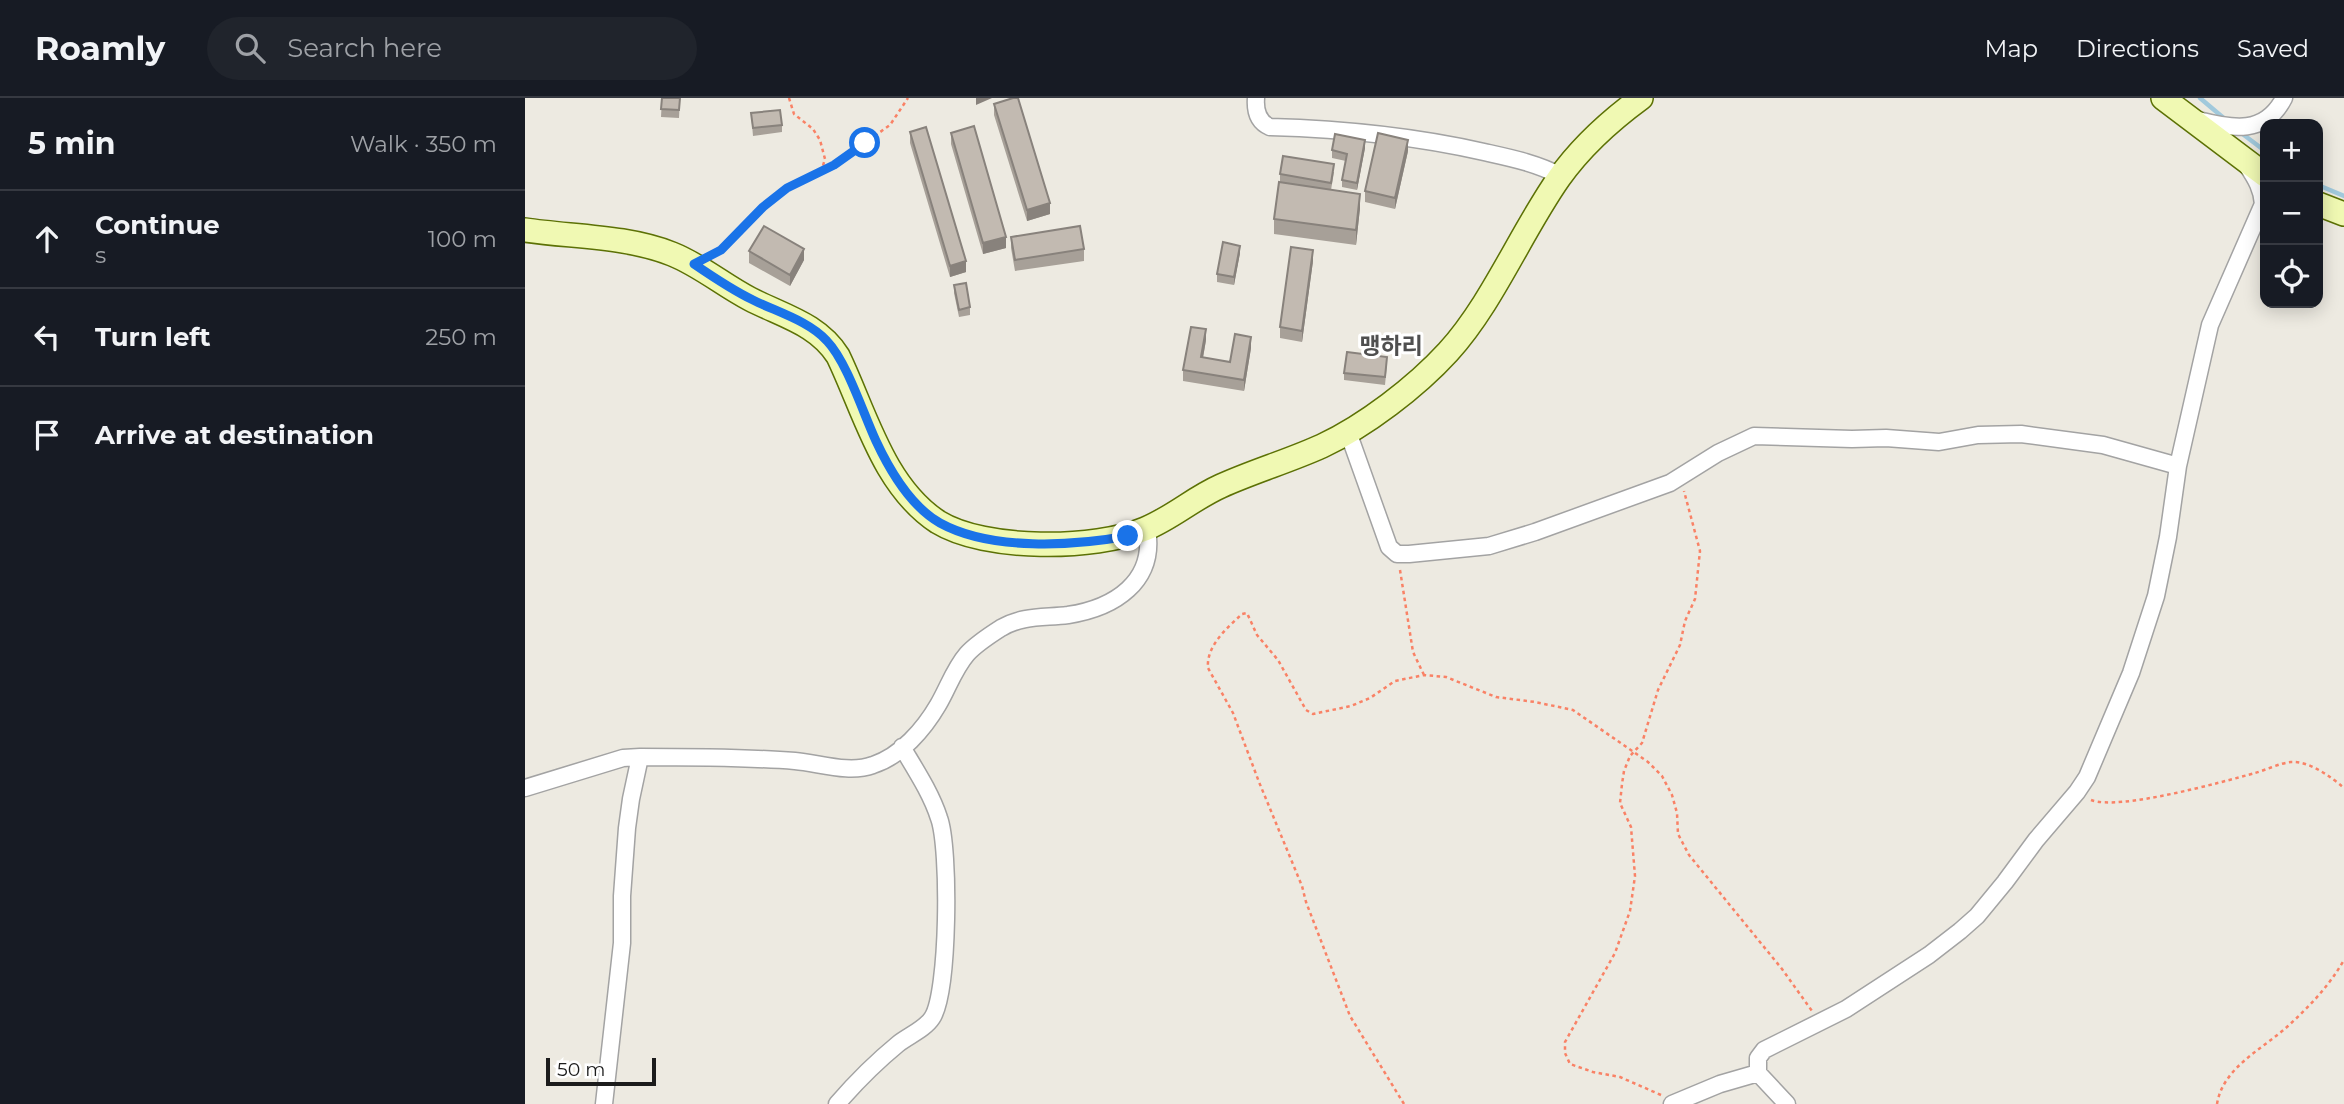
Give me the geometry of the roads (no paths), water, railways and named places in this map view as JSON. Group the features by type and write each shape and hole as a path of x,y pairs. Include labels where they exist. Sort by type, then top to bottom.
{"street":[{"path":"1255,98 1257,114 1264,124 1270,127 1371,134 1462,147 1541,165 1561,176"},
{"path":"525,230 628,243 670,253 694,264 750,299 809,327 828,341 849,380 884,460 910,496 939,523 976,536 1034,544 1095,542 1147,529 1219,487 1294,458 1348,432 1414,383 1448,353 1461,337 1561,176 1595,138 1641,98"},
{"path":"2163,98 2260,172"},
{"path":"2189,117 2214,124 2248,127 2257,125 2274,114 2284,98"},
{"path":"1787,1104 1758,1073 1758,1058 1764,1050 1846,1009 1929,955 1960,931 1989,902 2077,792 2097,758 2147,628 2164,563 2178,466 2210,325 2263,204 2263,193 2243,160"},
{"path":"2323,206 2344,214"},
{"path":"1348,432 1389,547 1397,554 1489,546 1615,504 1680,478 1741,440 1770,434 1939,442 1978,435 2021,434 2103,445 2178,466"},
{"path":"525,788 623,758 796,761 861,768 888,758 926,723 939,704 954,672 968,653 998,629 1027,617 1068,615 1094,608 1128,591 1136,582 1145,560 1149,541 1147,529"},
{"path":"837,1104 871,1068 931,1020 939,1000 944,958 944,839 935,807 902,747"},
{"path":"604,1104 622,943 627,828 641,757"},
{"path":"1667,1100 1758,1073"}],"waterway":[{"path":"2200,98 2226,120"},
{"path":"2240,132 2260,147"},
{"path":"2323,187 2344,196"}],"district":[{"name":"맹하리","path":"1391,346"}]}
